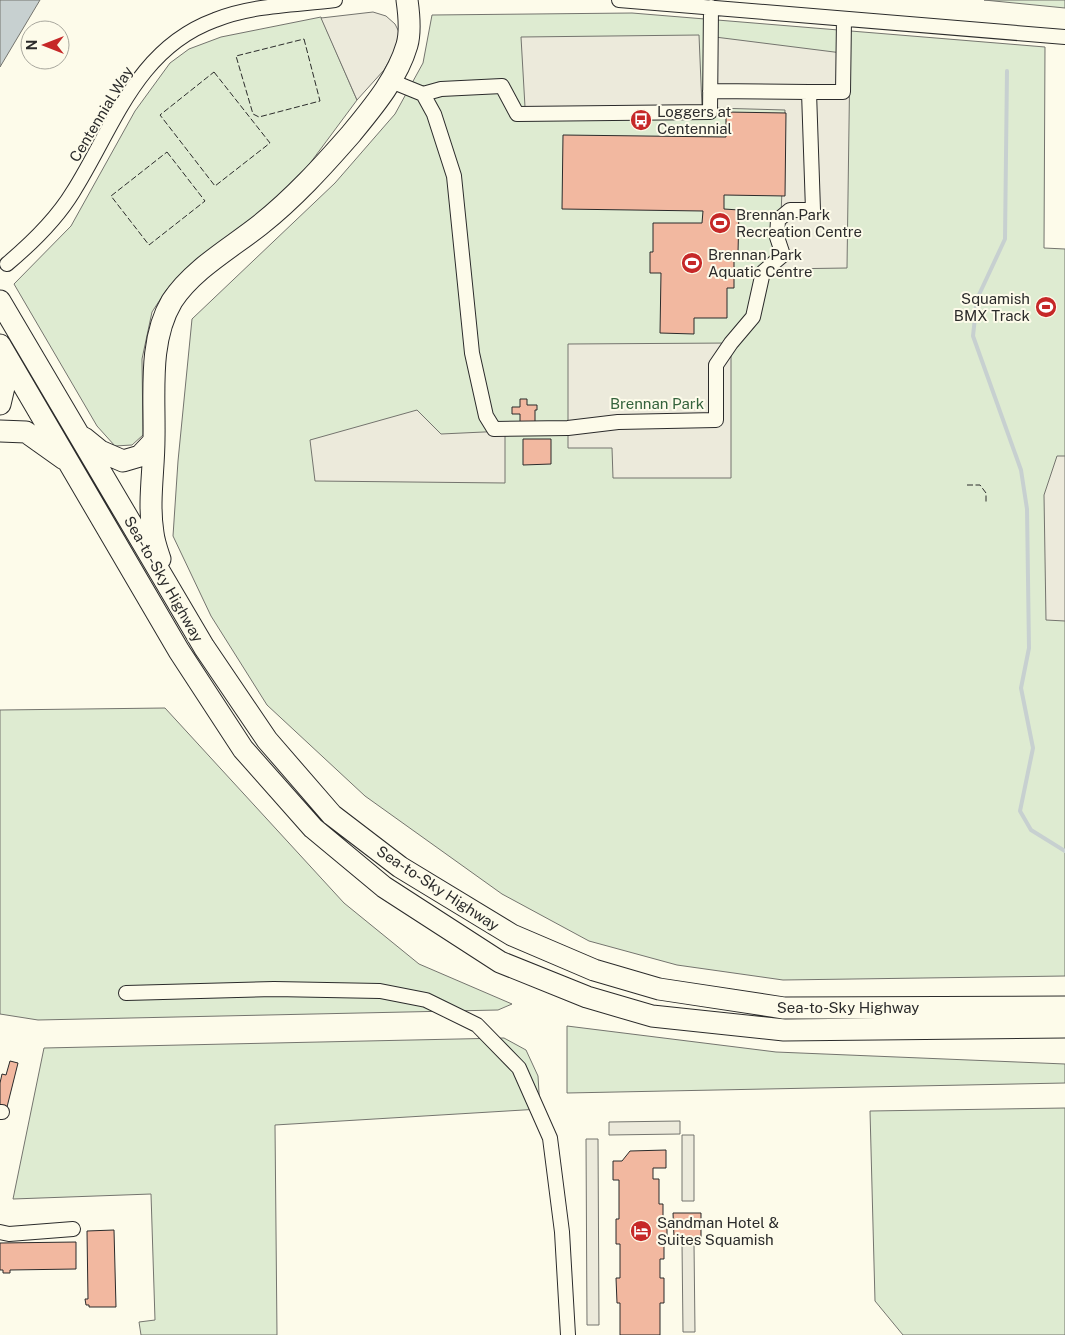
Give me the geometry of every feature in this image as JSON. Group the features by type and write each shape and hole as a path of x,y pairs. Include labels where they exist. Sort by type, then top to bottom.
{"highway":[{"path":"164,578 153,533 151,490 154,441 154,377 161,328 171,303 183,286 262,223 320,170 375,105 391,81 407,44 410,16 407,0"},
{"name":"Sea-to-Sky Highway","path":"0,301 204,647 268,740 332,815 400,867 512,935 594,970 659,989 784,1008 1065,1007"},
{"name":"Sea-to-Sky Highway","path":"0,345 179,651 244,749 313,828 377,881 500,962 587,997 652,1016 784,1030 1065,1027"},
{"path":"0,360 4,387 0,404"},
{"path":"0,431 26,432 70,464"},
{"path":"79,435 100,451 123,461 140,456 154,441"}],"street":[{"name":"Centennial Way","path":"7,264 33,242 62,209 85,172 128,94 148,67 168,47 198,27 234,14 256,9 335,0"},
{"path":"619,0 653,1 711,7 791,7 844,19 1065,37"},
{"path":"391,81 423,94 441,89 502,86 517,114 710,112 711,7"},
{"path":"710,91 843,92 844,19"},
{"path":"423,94 434,114 454,176 472,354 486,416 494,429 568,428 618,422 716,420 716,365 731,343 753,317 763,272 783,254 777,237 778,220 790,210 813,210 809,92"},
{"path":"126,993 274,989 380,991 426,1000 477,1025 519,1068 550,1138 562,1232 568,1335"},
{"path":"0,1232 9,1234 73,1229"}],"green space":[{"path":"984,0 1065,0 1065,8"},
{"name":"Brennan Park","path":"632,13 1045,47 1044,248 1065,249 1065,976 783,980 677,965 589,941 502,894 365,796 267,705 211,616 173,536 178,461 192,319 335,183 395,114 423,63 432,15"},
{"path":"321,17 357,100 305,170 263,214 167,289 152,312 142,359 143,435 132,445 115,446 97,426 14,284 71,226 135,111 170,63 189,49 221,37"},
{"path":"165,708 344,903 419,964 512,1004 498,1010 38,1020 0,1014 0,710"},
{"path":"567,1026 776,1052 1065,1064 1065,1083 567,1093"},
{"path":"504,1038 526,1050 538,1076 540,1109 275,1125 277,1335 141,1335 139,1322 155,1320 151,1194 13,1199 44,1048"},
{"path":"1065,1108 1065,1335 903,1335 875,1301 870,1111"}],"shaded area":[{"path":"0,0 40,0 28,20 20,20 20,34 0,67"},
{"path":"373,12 386,16 395,24 399,32 398,45 384,70 357,100 321,18"},
{"path":"699,35 702,107 525,107 521,37"},
{"path":"715,37 850,54 847,268 779,269 785,110 715,108"},
{"path":"731,343 731,478 613,478 612,448 568,448 568,344"},
{"path":"417,410 441,434 505,431 505,483 315,481 310,440"},
{"path":"1057,456 1065,456 1065,621 1046,620 1044,495"},
{"path":"680,1121 680,1134 609,1135 609,1122"},
{"path":"682,1135 694,1135 694,1201 682,1201"},
{"path":"586,1139 598,1139 599,1325 587,1325"},
{"path":"682,1243 694,1243 695,1332 683,1332"}],"building":[{"name":"Brennan Park Recreation Centre","path":"726,112 786,113 785,196 724,195 724,209 739,210 738,253 734,253 734,288 727,288 727,318 694,318 694,334 660,333 661,273 650,273 650,252 653,252 653,223 702,223 703,211 562,209 563,135 726,137"},
{"path":"520,399 527,399 527,405 537,405 535,422 520,422 520,414 512,414 512,407 520,407"},
{"path":"523,439 551,439 551,464 523,465"},
{"path":"10,1061 18,1063 7,1107 0,1105 0,1083 2,1074 6,1075"},
{"name":"Sandman Hotel & Suites Squamish","path":"666,1150 666,1168 653,1168 653,1179 659,1179 659,1204 663,1204 663,1219 667,1219 667,1244 664,1244 664,1259 660,1259 660,1278 664,1278 664,1303 660,1303 660,1335 620,1335 620,1303 617,1303 616,1278 620,1278 620,1244 616,1244 616,1219 619,1219 619,1180 613,1180 613,1161 622,1161 630,1151"},
{"path":"673,1213 701,1213 701,1238 674,1238"},
{"path":"114,1230 116,1307 89,1307 89,1305 86,1305 85,1299 88,1299 87,1231"},
{"path":"76,1242 76,1269 10,1270 10,1273 3,1273 3,1270 0,1270 0,1243"}],"waterway":[{"path":"1007,71 1005,239 977,299 973,336 1021,470 1027,509 1029,648 1021,688 1033,748 1020,811 1031,830 1065,851"}],"fence":[{"path":"304,39 320,101 259,117 253,114 236,56 304,39"},
{"path":"214,72 270,143 215,186 160,115 214,72"},
{"path":"167,152 205,201 149,245 111,196 167,152"},
{"path":"967,485 980,485 986,493 986,503"}],"place":[{"name":"Loggers at Centennial","path":"641,120"},
{"name":"Brennan Park Recreation Centre","path":"720,223"},
{"name":"Brennan Park Aquatic Centre","path":"692,263"},
{"name":"Squamish BMX Track","path":"1046,307"},
{"name":"Sandman Hotel & Suites Squamish","path":"641,1231"}]}
